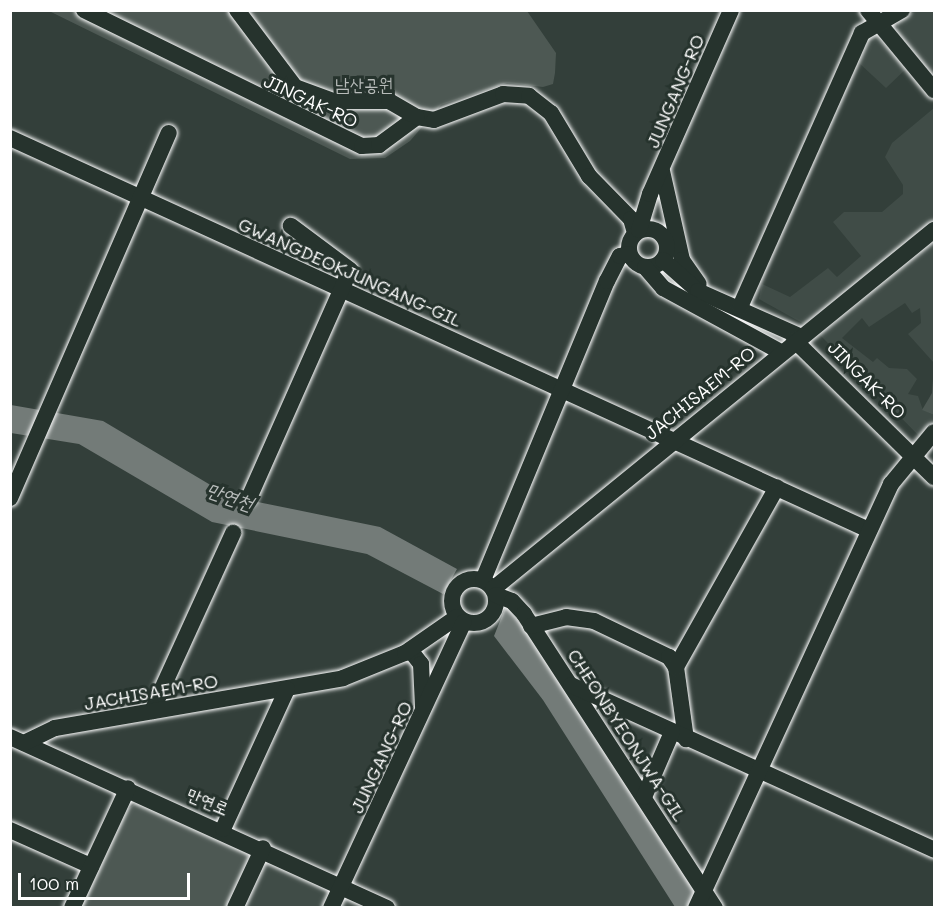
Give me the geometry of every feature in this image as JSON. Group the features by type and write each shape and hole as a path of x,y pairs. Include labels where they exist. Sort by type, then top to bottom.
{"street":[{"name":"JINGAK-RO","path":"84,10 349,142 380,146 417,117"},
{"path":"237,10 295,87 340,102 389,101 417,117 434,120 503,94 539,101 589,176 631,219 637,232 660,233"},
{"name":"JUNGANG-RO","path":"638,262 637,232 731,10"},
{"path":"662,171 686,267 695,281 733,304 862,33 873,17 902,10"},
{"path":"873,17 934,90"},
{"path":"10,498 169,133"},
{"name":"GWANGDEOKJUNGANG-GIL","path":"10,138 342,288 559,391 675,439 868,530"},
{"name":"JUNGANG-RO","path":"656,188 660,233 667,247 663,260"},
{"path":"249,498 350,270 291,225"},
{"name":"JACHISAEM-RO","path":"491,588 797,338 934,230"},
{"path":"491,588 468,579 455,589 452,606 461,619 479,624 491,616 495,542 559,391 605,294 620,256 638,262 663,260"},
{"name":"JINGAK-RO","path":"663,260 688,284 733,304 797,338 913,453 934,477"},
{"path":"638,262 663,288 781,352"},
{"path":"701,898 868,530 913,453 934,432"},
{"path":"644,797 679,736 676,667 777,487"},
{"path":"152,711 233,533"},
{"path":"495,542 503,557 519,564"},
{"name":"CHEONBYEONJWA-GIL","path":"491,588 512,601 531,626 644,797 701,898 715,908"},
{"path":"531,626 566,617 594,621 659,650 676,667"},
{"name":"JUNGANG-RO","path":"331,908 423,713 461,619"},
{"name":"JACHISAEM-RO","path":"17,740 55,728 343,678 410,650 461,619"},
{"path":"410,650 421,664 423,713"},
{"path":"571,685 934,850"},
{"path":"223,829 287,689"},
{"name":"만연로","path":"17,740 223,829 387,908"},
{"path":"72,908 128,788"},
{"path":"10,830 91,866"},
{"path":"235,908 262,848"}],"shaded area":[{"path":"916,11 934,11 934,77 897,31 898,21"},
{"path":"872,33 908,67 886,88 859,63"},
{"path":"934,108 934,221 804,324 759,299 762,284 790,297 828,268 837,277 861,256 833,222 844,212 882,212 903,194 903,185 885,157 892,143"},
{"path":"934,242 934,363 908,334 921,323 920,308 912,313 905,303 869,327 862,318 842,338 873,362 877,358 889,368 907,369 917,379 908,394 918,396 923,410 934,415 934,423 920,437 820,335"},
{"path":"11,405 103,421 229,496 380,527 457,569 443,594 367,554 212,522 79,444 11,433"},
{"path":"506,606 534,641 708,907 675,907 543,700 494,636"},
{"path":"272,861 373,908 244,908 263,865"}],"green space":[{"name":"남산공원","path":"49,11 527,11 556,53 555,73 553,84 543,87 507,83 441,105 410,141 385,158 350,159"},
{"path":"934,364 934,415 922,410 932,393"},
{"path":"139,801 246,851 251,868 232,907 81,908 128,809"}],"water label":[{"name":"만연천","path":"230,496"}]}
